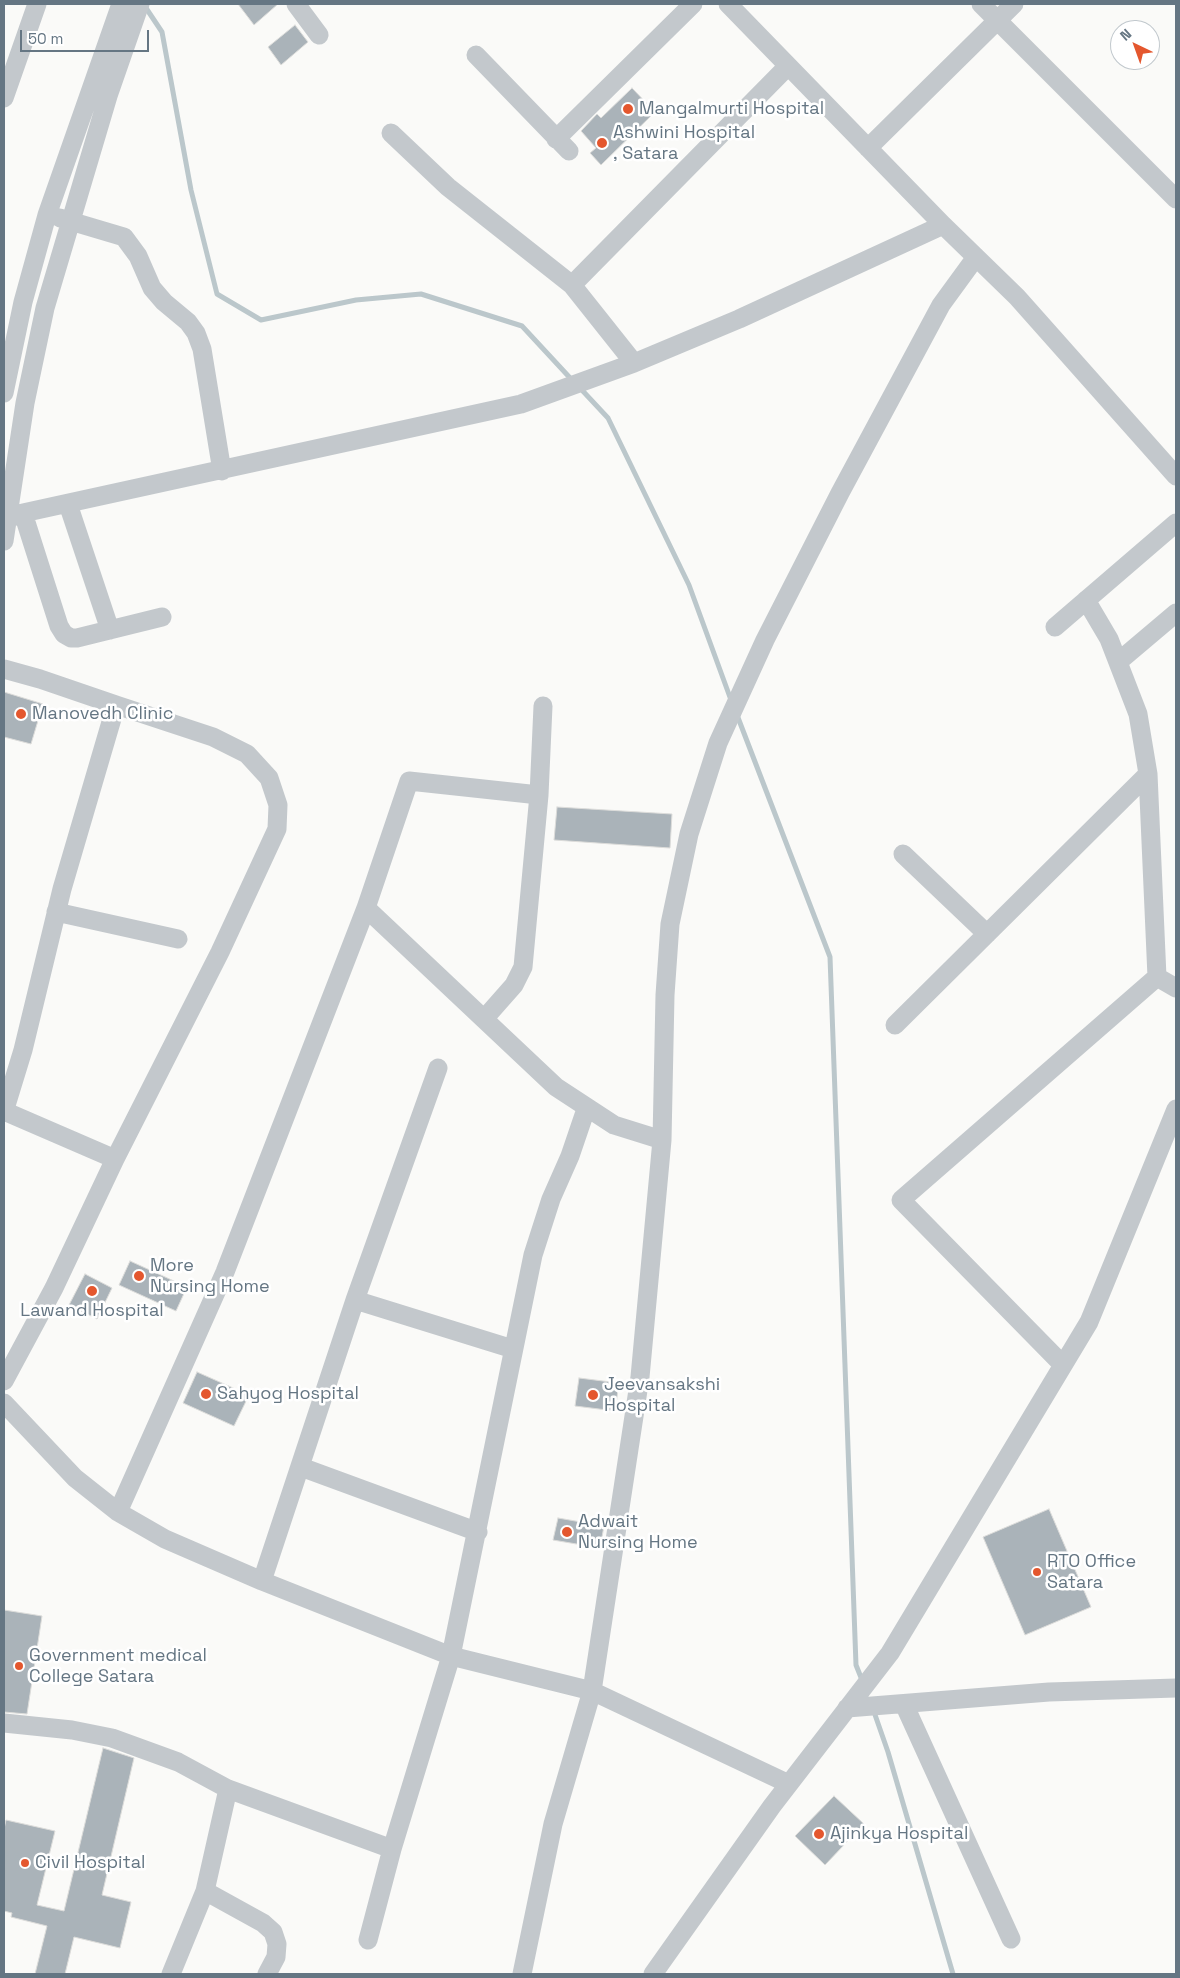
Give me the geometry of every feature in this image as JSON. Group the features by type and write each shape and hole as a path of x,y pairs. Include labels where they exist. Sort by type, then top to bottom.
{"street":[{"path":"4,98 38,4"},
{"path":"4,393 23,302 47,215 121,4"},
{"path":"4,541 12,517 25,403 45,308 108,96 140,4"},
{"path":"296,4 319,35"},
{"path":"476,55 562,145 693,4"},
{"path":"728,4 943,225 1017,297 1176,476"},
{"path":"981,4 1176,199"},
{"path":"868,148 1014,4"},
{"path":"572,285 788,66"},
{"path":"391,133 448,187 572,285 634,363"},
{"path":"47,215 71,220 124,237 131,244 152,288 164,302 188,322 196,334 202,349 222,470"},
{"path":"12,517 521,404 634,363 739,319 943,225"},
{"path":"522,1974 553,1824 592,1691 640,1377 662,1140 665,995 670,924 688,834 718,743 765,640 840,493 941,305 976,257"},
{"path":"68,504 110,630"},
{"path":"12,517 64,634 71,638 162,617"},
{"path":"1055,627 1176,523"},
{"path":"1086,600 1109,639 1138,714 1148,774 1157,977"},
{"path":"1118,662 1176,613"},
{"path":"4,669 40,679 213,737 247,754 269,778 278,805 277,829 220,952 116,1159 54,1288 4,1381"},
{"path":"116,704 56,912 23,1050 4,1112 116,1159"},
{"path":"484,1019 514,985 523,968 539,795 543,706"},
{"path":"895,1025 1148,774"},
{"path":"118,1512 225,1272 366,908 409,781 539,795"},
{"path":"903,854 987,934"},
{"path":"366,908 556,1087 586,1109 614,1125 662,1140"},
{"path":"56,912 178,939"},
{"path":"1157,977 1176,988"},
{"path":"1063,1365 902,1200 1157,977"},
{"path":"262,1581 355,1300 438,1068"},
{"path":"368,1940 392,1849 452,1656 513,1349 534,1256 551,1199 570,1156 586,1109"},
{"path":"653,1974 789,1784 890,1653 1089,1322 1176,1109"},
{"path":"355,1300 513,1349"},
{"path":"4,1403 75,1478 118,1512 165,1539 262,1581 452,1656 592,1691 789,1784"},
{"path":"301,1466 478,1532"},
{"path":"847,1708 1049,1692 1176,1688"},
{"path":"904,1704 1012,1939"},
{"path":"4,1722 72,1730 112,1738 178,1762 228,1789 392,1849"},
{"path":"171,1974 205,1891 228,1789"},
{"path":"205,1891 264,1923 273,1932 277,1944 276,1957 267,1974"}],"building":[{"path":"238,4 278,4 254,25"},
{"path":"295,25 308,42 281,65 268,47"},
{"path":"632,88 655,112 601,165 590,153 596,148 581,131 597,114 601,118"},
{"path":"4,692 43,704 31,744 4,737"},
{"path":"557,807 672,814 670,848 554,840"},
{"path":"130,1261 187,1287 176,1311 119,1285"},
{"path":"85,1274 112,1288 97,1319 69,1305"},
{"path":"197,1372 249,1395 234,1426 183,1403"},
{"path":"579,1378 619,1383 615,1411 575,1406"},
{"name":"RTO Office Satara","path":"1049,1509 1091,1607 1025,1635 983,1537"},
{"path":"558,1518 604,1526 600,1548 553,1540"},
{"name":"Government medical College Satara","path":"4,1610 42,1616 27,1714 4,1712"},
{"name":"Civil Hospital","path":"103,1748 134,1758 102,1895 131,1902 120,1948 74,1937 65,1974 35,1974 47,1926 11,1917 12,1913 4,1911 4,1829 6,1820 55,1831 37,1905 64,1911"},
{"path":"834,1796 864,1824 825,1865 795,1836"}],"waterway":[{"path":"144,5 162,32 191,190 217,294 261,320 356,300 421,294 522,326 572,380"},
{"path":"580,388 608,418 689,585 731,700"},
{"path":"737,715 830,957 856,1665 862,1680"},
{"path":"873,1709 888,1752 953,1974"}],"place":[{"name":"Mangalmurti Hospital","path":"628,109"},
{"name":"Ashwini Hospital , Satara","path":"602,143"},
{"name":"Manovedh Clinic","path":"21,714"},
{"name":"More Nursing Home","path":"139,1276"},
{"name":"Lawand Hospital","path":"92,1291"},
{"name":"Sahyog Hospital","path":"206,1394"},
{"name":"Jeevansakshi Hospital","path":"593,1395"},
{"name":"Adwait Nursing Home","path":"567,1532"},
{"name":"RTO Office Satara","path":"1037,1572"},
{"name":"Government medical College Satara","path":"19,1666"},
{"name":"Ajinkya Hospital","path":"819,1834"},
{"name":"Civil Hospital","path":"25,1863"}]}
